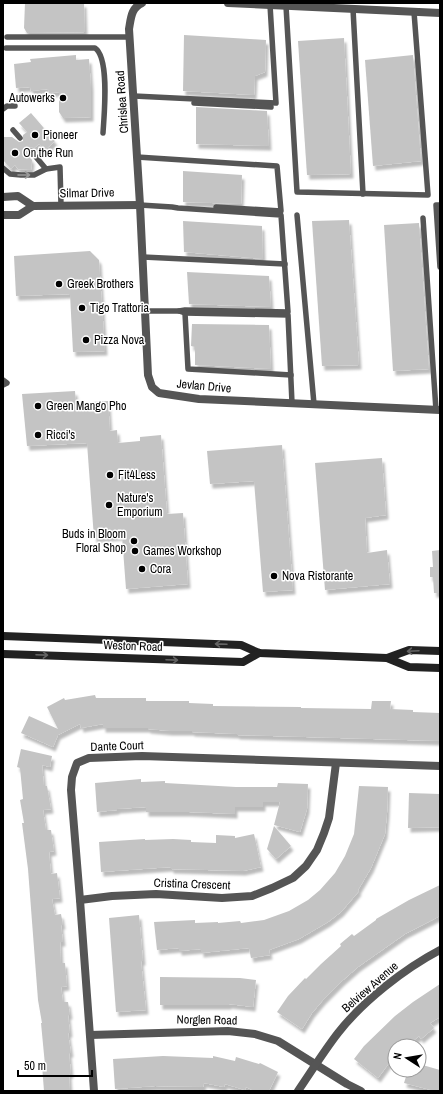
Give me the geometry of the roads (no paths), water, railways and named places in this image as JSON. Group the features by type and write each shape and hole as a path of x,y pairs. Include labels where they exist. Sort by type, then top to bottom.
{"main road":[{"name":"Weston Road","path":"3,636 241,645 258,653 387,658 409,667 440,668"},
{"name":"Weston Road","path":"387,658 409,650 440,651"},
{"name":"Weston Road","path":"3,654 243,662 258,653"}],"street":[{"name":"Chrislea Road","path":"140,205 130,37 131,15 136,6 142,3"},
{"path":"228,3 440,13"},
{"path":"3,197 18,196 33,206"},
{"name":"Silmar Drive","path":"3,215 19,215 33,206 140,205"},
{"name":"Jevlan Drive","path":"140,205 148,375 152,387 159,393 199,400 438,410"},
{"name":"Dante Court","path":"94,1091 71,790 72,777 77,763 89,758 142,756 440,766"},
{"name":"Cristina Crescent","path":"80,900 112,896 156,894 222,898 252,896 292,878 306,866 317,850 324,834 329,818 336,763"},
{"name":"Belview Avenue","path":"298,1091 337,1033 358,1010 412,966 440,950"},
{"name":"Norglen Road","path":"90,1035 228,1031 255,1034 278,1041 361,1091"}],"lane":[{"path":"134,96 276,103 270,5"},
{"path":"286,6 297,192 428,195 414,12"},
{"path":"353,9 364,194"},
{"path":"7,37 130,37"},
{"path":"6,48 94,48 99,51 102,60 104,80 105,104 103,134"},
{"path":"194,103 271,108"},
{"path":"5,106 14,106"},
{"path":"13,130 20,138"},
{"path":"31,151 46,169"},
{"path":"137,157 277,166 281,210 178,205 172,207"},
{"path":"3,168 10,174 34,175 46,169 60,167 61,205"},
{"path":"140,205 281,215 288,312 185,310 182,312"},
{"path":"440,205 436,205 440,267"},
{"path":"298,215 314,404"},
{"path":"423,218 438,410"},
{"path":"143,257 285,264"},
{"path":"145,310 288,315 292,404"},
{"path":"182,312 188,369 291,375"},
{"path":"3,380 7,383 3,385"}],"place":[{"name":"Autowerks","path":"63,98"},
{"name":"Pioneer","path":"35,135"},
{"name":"On the Run","path":"15,153"},
{"name":"Greek Brothers","path":"59,284"},
{"name":"Tigo Trattoria","path":"82,308"},
{"name":"Pizza Nova","path":"86,340"},
{"name":"Green Mango Pho","path":"38,406"},
{"name":"Ricci's","path":"38,435"},
{"name":"Fit4Less","path":"110,475"},
{"name":"Nature's Emporium","path":"109,505"},
{"name":"Buds in Bloom Floral Shop","path":"134,541"},
{"name":"Games Workshop","path":"135,551"},
{"name":"Cora","path":"142,569"},
{"name":"Nova Ristorante","path":"274,576"}]}
